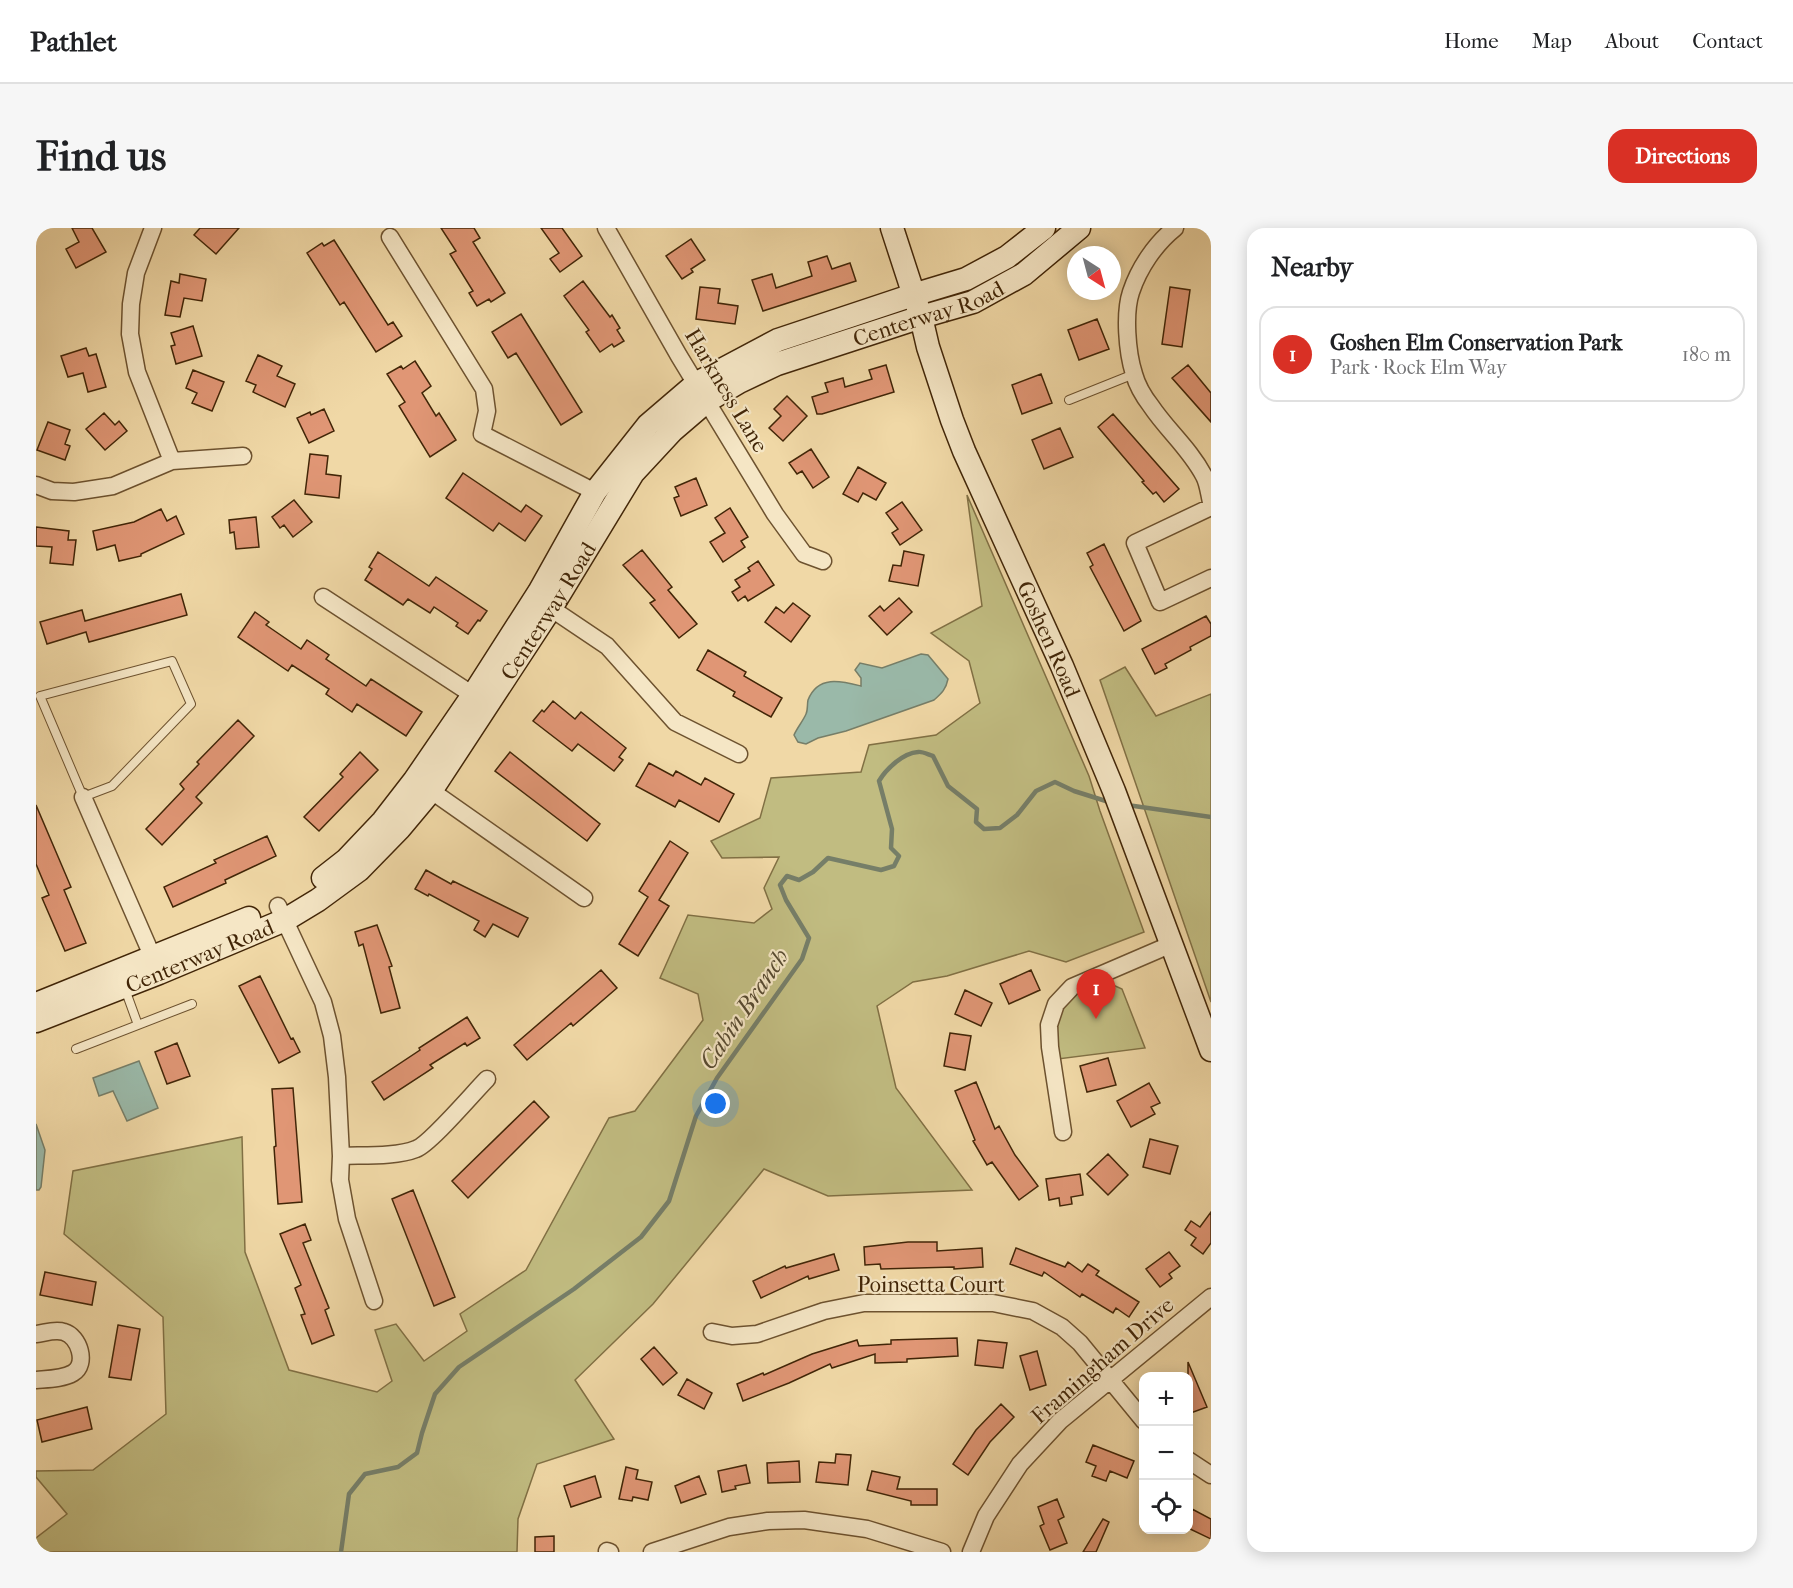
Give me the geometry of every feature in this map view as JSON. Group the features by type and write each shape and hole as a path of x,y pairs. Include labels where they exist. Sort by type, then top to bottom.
{"street":[{"path":"153,228 136,273 131,304 130,334 137,372 172,461"},
{"name":"Harkness Lane","path":"606,228 679,356 787,532 804,554 824,561"},
{"name":"Goshen Road","path":"892,228 921,317 928,347 964,451 1062,666 1114,791 1211,1050"},
{"name":"Centerway Road","path":"423,785 473,695 543,603 595,492 648,424 702,392 778,340 913,294 966,279 1007,257 1044,228"},
{"name":"Centerway Road","path":"36,1004 120,979 281,913 346,861 383,821 423,785 543,603 633,474 672,431 702,392 739,382 777,364 973,302 1024,274 1079,228"},
{"path":"1175,228 1155,247 1131,292 1128,332 1134,374 1152,408 1183,444 1204,477 1211,504 1135,543 1160,602 1211,578"},
{"path":"390,237 484,389 487,411 482,434 595,492"},
{"path":"36,485 52,490 74,492 113,486 172,461 243,456"},
{"path":"323,597 473,695"},
{"path":"543,603 608,646 675,722 739,754"},
{"path":"423,785 585,898"},
{"path":"83,797 116,878 156,965"},
{"path":"281,913 324,1002 332,1036 337,1077 340,1180 347,1219 374,1301"},
{"path":"1063,1132 1050,1047 1050,1024 1056,1004 1072,987 1172,944"},
{"name":"Centerway Road","path":"36,1021 120,979"},
{"path":"341,1156 398,1153 418,1149 487,1079"},
{"name":"Framingham Drive","path":"971,1552 986,1516 1020,1464 1060,1421 1211,1297"},
{"name":"Poinsetta Court","path":"712,1332 732,1336 757,1334 824,1311 864,1303 993,1303 1033,1311 1062,1326 1080,1343 1139,1416"},
{"path":"36,1334 64,1332 74,1338 81,1355 79,1367 72,1374 36,1380"},
{"path":"1193,1463 1211,1476"},
{"path":"652,1552 729,1527 768,1521 804,1520 867,1529 942,1552"}],"lane":[{"path":"1069,400 1134,374"},
{"path":"172,661 191,704 112,786 83,797 40,696 172,661"},
{"path":"120,979 138,1025"},
{"path":"76,1049 192,1004"}],"shaded area":[{"path":"967,495 1089,776 1144,932 1066,962 1029,951 947,976 913,982 877,1006 896,1088 972,1190 828,1196 764,1169 653,1304 575,1380 614,1439 537,1464 518,1519 517,1552 36,1552 36,1538 67,1514 36,1477 36,1471 93,1470 166,1414 163,1317 64,1234 73,1171 242,1137 245,1252 289,1370 377,1392 392,1381 375,1330 396,1324 424,1361 467,1331 460,1314 526,1270 609,1118 635,1111 703,1020 698,994 660,978 688,915 754,923 772,909 764,888 779,857 722,858 711,841 760,818 771,778 861,772 869,745 936,735 980,703 969,661 931,633 982,606"},
{"path":"921,654 928,655 948,679 943,691 934,700 806,744 798,742 794,735 807,712 808,700 812,692 818,687 831,682 861,686 861,678 855,670 860,663 882,668"},
{"path":"1125,667 1156,716 1211,694 1211,1002 1100,680"},
{"path":"1102,980 1122,989 1145,1048 1058,1059 1058,1023 1064,1006 1079,991"},
{"path":"139,1061 158,1108 127,1121 113,1091 99,1096 93,1078"},
{"path":"36,1124 45,1150 39,1190 36,1190"}],"building":[{"path":"72,228 92,228 106,252 76,268 66,249 79,242"},
{"path":"200,228 239,228 216,254 194,235"},
{"path":"441,228 474,228 480,238 473,242 505,293 491,302 489,299 477,306 469,293 473,291 450,254 456,251"},
{"path":"541,228 562,228 582,256 560,272 550,259 559,253"},
{"path":"691,239 705,260 691,269 693,272 682,279 666,256"},
{"path":"334,240 388,325 393,322 402,336 376,352 344,302 340,305 307,253 322,243 324,246"},
{"path":"827,256 832,269 850,263 856,281 763,311 752,280 772,274 776,288 812,276 808,262"},
{"path":"180,274 206,279 202,301 184,298 180,317 165,315 171,281 179,283"},
{"path":"583,281 610,317 612,315 620,328 617,330 624,341 614,347 612,344 600,352 586,332 589,330 564,296"},
{"path":"700,287 720,289 718,303 738,306 735,324 696,319"},
{"path":"1170,287 1190,290 1182,347 1162,344"},
{"path":"521,314 582,412 561,425 516,353 508,358 492,332"},
{"path":"1097,319 1109,349 1079,360 1068,330"},
{"path":"193,326 202,356 176,364 171,346 175,345 171,333"},
{"path":"86,348 89,356 96,354 106,387 88,392 83,373 68,377 61,356"},
{"path":"258,355 282,366 277,376 295,384 285,407 253,392 256,385 246,381"},
{"path":"415,361 431,386 422,393 436,416 439,413 456,440 430,457 399,406 405,402 387,374 401,366 403,369"},
{"path":"886,365 894,392 817,414 812,397 828,392 825,383 843,378 845,387 872,379 869,370"},
{"path":"1188,365 1211,393 1211,422 1172,378"},
{"path":"193,370 224,382 212,411 192,403 197,393 186,388"},
{"path":"1041,374 1052,403 1022,414 1012,385"},
{"path":"787,396 807,416 783,441 769,428 781,416 774,409"},
{"path":"324,409 334,431 309,443 297,418"},
{"path":"104,413 115,425 119,421 127,431 105,450 86,429"},
{"path":"1113,414 1179,489 1164,502 1156,492 1153,494 1142,482 1144,481 1098,427"},
{"path":"48,422 70,430 65,444 70,446 65,460 37,450"},
{"path":"1060,428 1073,457 1044,469 1032,440"},
{"path":"811,449 829,477 813,488 802,471 797,474 789,463"},
{"path":"310,454 328,456 326,474 341,476 339,498 305,494"},
{"path":"858,467 886,483 876,500 863,493 858,502 843,494"},
{"path":"463,473 521,512 526,505 542,516 525,541 499,523 493,531 446,498"},
{"path":"696,478 707,505 681,516 674,498 679,496 675,487"},
{"path":"294,500 312,522 293,537 284,525 280,528 272,517"},
{"path":"902,502 922,530 900,545 892,533 898,529 886,513"},
{"path":"730,508 748,537 741,541 745,547 723,562 710,542 725,533 715,518"},
{"path":"161,509 167,521 176,516 184,534 141,556 119,561 115,545 97,550 93,531 134,522"},
{"path":"256,517 259,547 236,549 234,532 230,533 229,520"},
{"path":"36,527 69,531 68,540 76,540 73,565 50,563 52,547 36,546"},
{"path":"1104,544 1141,621 1124,631 1090,567 1093,565 1087,553"},
{"path":"642,550 672,587 668,590 697,624 679,638 650,603 655,600 623,565"},
{"path":"904,551 924,555 918,586 889,581 893,565 901,566"},
{"path":"378,552 429,586 436,577 487,611 468,634 456,626 458,623 434,607 430,613 408,599 403,605 365,580 372,569 369,567"},
{"path":"758,561 774,585 748,601 745,596 738,601 732,592 740,587 735,580 750,571 748,568"},
{"path":"181,594 187,615 89,642 86,632 47,644 40,622 82,610 85,621"},
{"path":"899,598 912,612 887,635 869,616 880,606 884,611"},
{"path":"793,603 810,616 791,642 765,622 776,607 784,613"},
{"path":"255,612 269,622 266,625 301,649 307,640 329,655 326,659 366,686 371,679 422,712 406,736 357,704 352,712 326,694 329,689 292,665 288,671 238,637"},
{"path":"1206,616 1211,624 1211,636 1190,647 1191,650 1165,664 1167,668 1155,674 1142,649"},
{"path":"708,650 746,672 744,676 782,698 771,717 733,696 735,692 697,670"},
{"path":"553,701 575,719 581,712 626,748 619,757 623,760 614,771 578,744 572,751 533,721"},
{"path":"238,720 254,736 196,797 202,803 162,845 146,829 184,789 180,784 199,764 197,762"},
{"path":"360,752 378,770 319,831 304,817 343,777 340,774"},
{"path":"510,752 600,824 587,841 495,771"},
{"path":"649,763 673,776 676,771 701,785 705,778 734,794 719,822 679,800 675,807 636,786"},
{"path":"36,805 71,887 64,890 86,943 65,951 42,898 49,895 36,864"},
{"path":"267,836 276,856 225,880 226,883 173,907 164,887 216,863 214,860"},
{"path":"670,841 688,853 659,900 669,906 638,956 619,944 648,897 639,891"},
{"path":"426,870 451,884 453,881 528,918 518,937 493,924 485,937 474,930 479,921 415,889"},
{"path":"377,925 392,966 389,967 400,1008 381,1013 363,944 359,946 355,932"},
{"path":"601,970 617,988 573,1026 571,1023 527,1060 514,1045"},
{"path":"1031,970 1040,990 1009,1004 1000,984"},
{"path":"260,976 291,1039 293,1038 300,1052 279,1063 239,986"},
{"path":"965,990 992,1003 981,1026 955,1014"},
{"path":"467,1017 480,1038 467,1046 465,1043 430,1065 433,1068 384,1100 372,1082"},
{"path":"950,1033 971,1036 965,1070 944,1066"},
{"path":"177,1043 190,1076 167,1084 155,1052"},
{"path":"1108,1058 1116,1085 1087,1092 1080,1066"},
{"path":"976,1082 995,1129 999,1126 1015,1155 1038,1186 1019,1200 992,1162 987,1165 973,1141 975,1140 955,1091"},
{"path":"1149,1083 1160,1103 1151,1107 1155,1114 1131,1127 1117,1101"},
{"path":"293,1088 302,1202 278,1204 272,1089"},
{"path":"534,1101 549,1117 468,1198 452,1181"},
{"path":"1150,1139 1178,1146 1170,1174 1143,1167"},
{"path":"1108,1154 1128,1175 1108,1195 1087,1174"},
{"path":"1080,1174 1083,1195 1071,1197 1072,1204 1060,1206 1059,1198 1049,1200 1046,1179"},
{"path":"413,1190 455,1297 434,1306 392,1199"},
{"path":"1211,1212 1211,1243 1203,1254 1191,1245 1196,1238 1185,1230 1191,1221 1200,1227"},
{"path":"305,1224 311,1240 303,1243 329,1308 325,1310 334,1335 312,1344 301,1315 305,1314 295,1288 301,1285 280,1234"},
{"path":"908,1242 937,1242 937,1251 982,1248 983,1267 881,1269 880,1264 865,1265 864,1247"},
{"path":"1016,1248 1065,1267 1068,1262 1082,1272 1088,1264 1099,1271 1096,1275 1139,1302 1129,1317 1116,1308 1113,1313 1082,1294 1080,1297 1044,1272 1042,1276 1010,1264"},
{"path":"1169,1252 1180,1266 1169,1274 1172,1278 1160,1287 1146,1269"},
{"path":"834,1254 839,1270 809,1279 808,1276 761,1298 753,1281 785,1266 786,1268"},
{"path":"45,1272 96,1282 92,1305 40,1295"},
{"path":"118,1325 140,1329 131,1380 109,1377"},
{"path":"957,1338 958,1356 875,1363 875,1354 832,1368 830,1364 743,1401 737,1384 812,1354 857,1340 859,1346 891,1344 891,1340"},
{"path":"978,1340 1007,1343 1003,1368 975,1365"},
{"path":"654,1347 677,1373 663,1385 641,1359"},
{"path":"1037,1351 1046,1385 1030,1390 1020,1356"},
{"path":"1193,1374 1207,1407 1193,1412"},
{"path":"687,1379 712,1393 704,1409 678,1395"},
{"path":"1001,1404 1014,1417 990,1442 968,1475 953,1464 976,1430"},
{"path":"87,1407 92,1429 42,1442 37,1420"},
{"path":"1093,1445 1134,1461 1127,1478 1110,1471 1106,1481 1092,1476 1096,1466 1086,1462"},
{"path":"836,1454 851,1455 848,1485 816,1482 819,1462 835,1463"},
{"path":"799,1461 800,1482 768,1483 767,1463"},
{"path":"746,1465 750,1483 722,1492 718,1471"},
{"path":"626,1467 638,1470 636,1479 652,1482 648,1500 633,1497 632,1501 619,1499"},
{"path":"872,1471 900,1477 897,1489 937,1489 937,1505 911,1505 911,1501 867,1490"},
{"path":"595,1476 601,1497 571,1507 564,1486"},
{"path":"699,1476 706,1494 681,1503 675,1486"},
{"path":"1057,1499 1064,1517 1058,1520 1067,1543 1050,1550 1040,1526 1044,1524 1038,1507"},
{"path":"1193,1510 1211,1519 1211,1539 1193,1530"},
{"path":"1103,1519 1109,1522 1096,1552 1083,1552"},
{"path":"554,1536 554,1552 535,1552 535,1537"}],"waterway":[{"name":"Cabin Branch","path":"341,1552 349,1494 365,1474 398,1467 417,1453 435,1394 459,1367 574,1289 641,1237 669,1201 696,1116 717,1078 802,959 809,938 786,900 780,885 787,876 799,880 813,872 828,858 881,870 894,866 899,856 891,848 892,829 879,781 890,767 912,753 921,752 933,756 948,786 977,809 976,822 984,829 1000,828 1017,815 1036,791 1055,782 1074,791 1109,802"},
{"name":"Cabin Branch","path":"1127,805 1211,817"}],"place":[{"name":"Goshen Elm Conservation Park","path":"1096,1019"}]}
